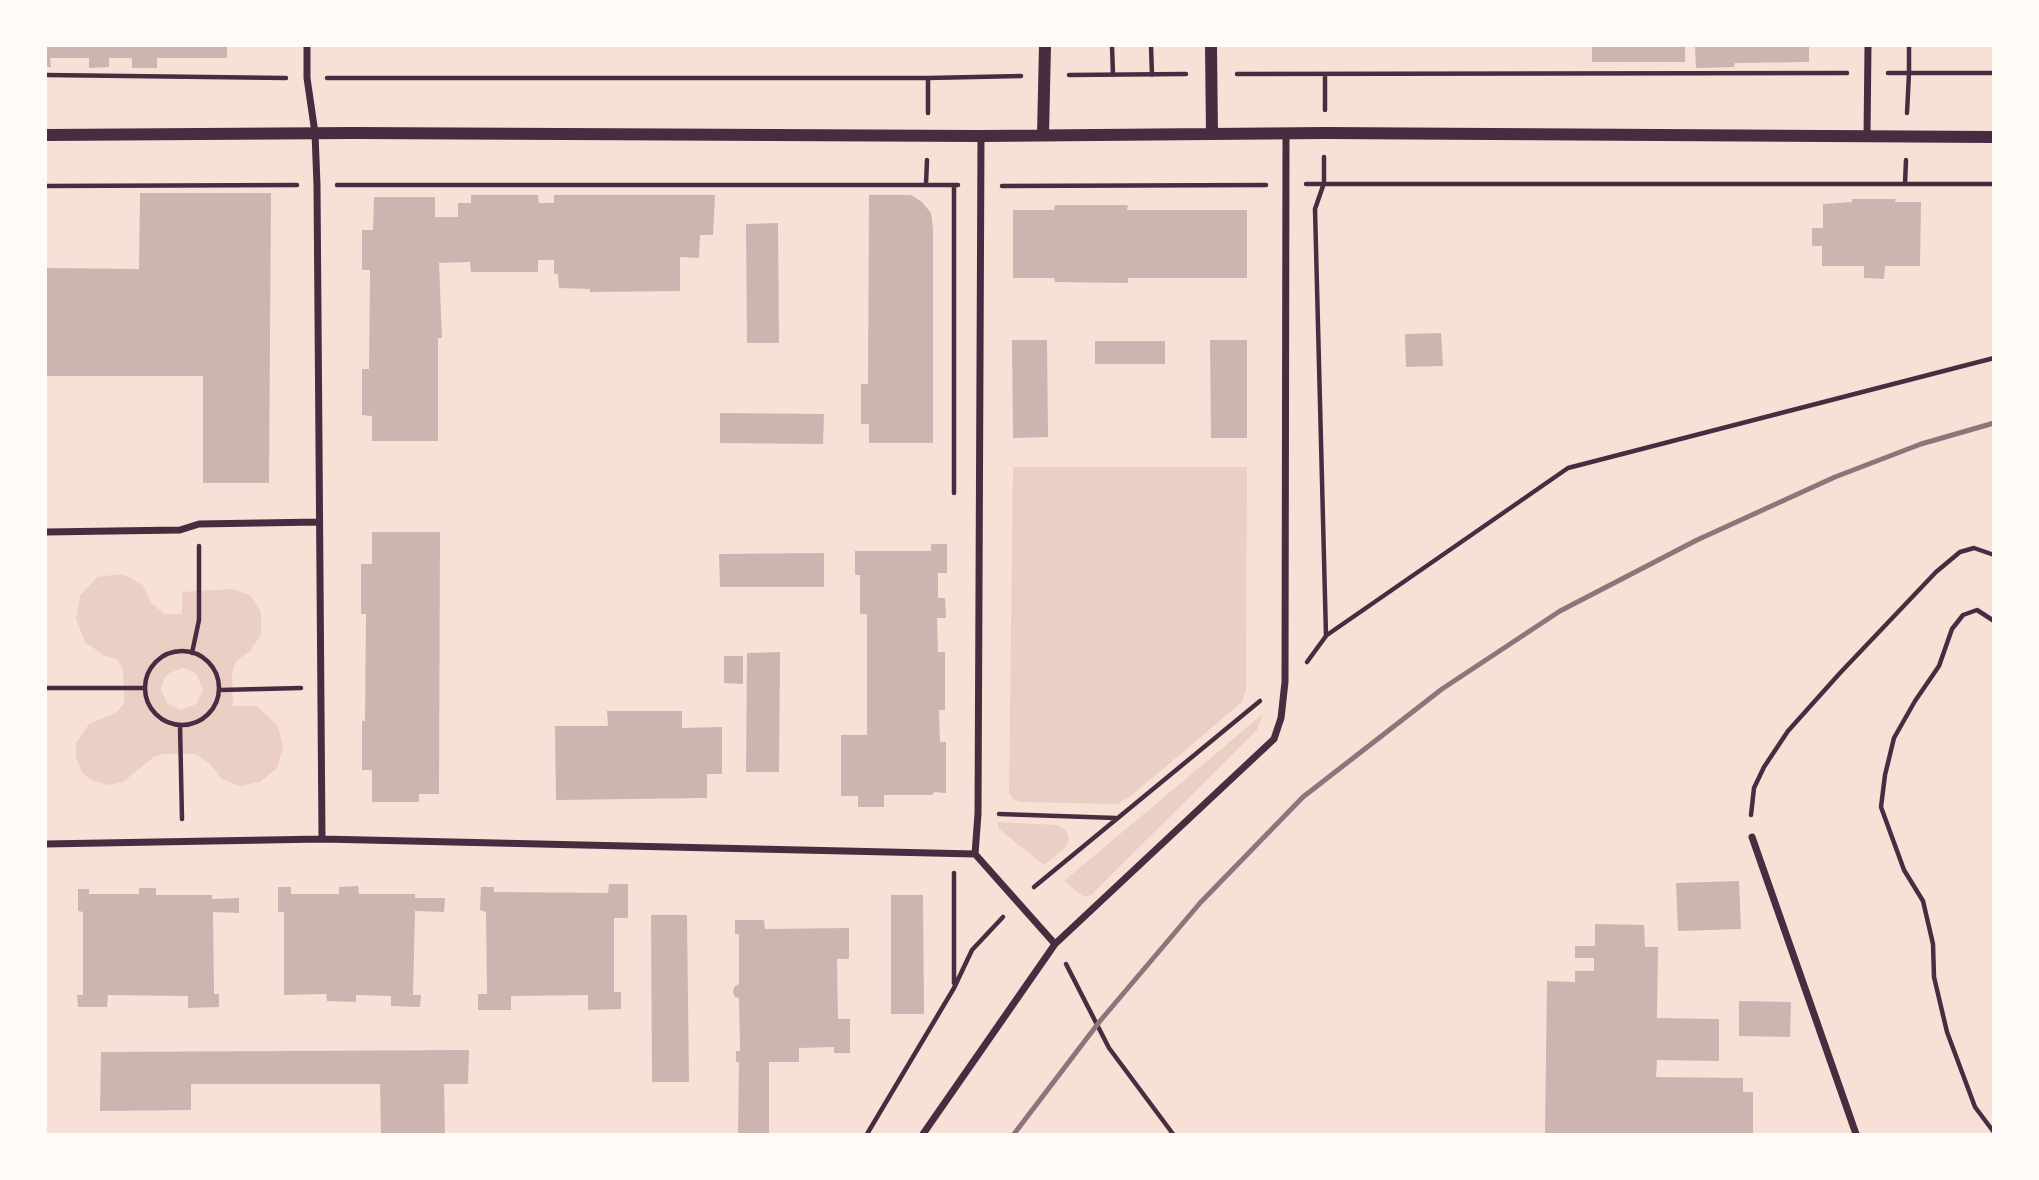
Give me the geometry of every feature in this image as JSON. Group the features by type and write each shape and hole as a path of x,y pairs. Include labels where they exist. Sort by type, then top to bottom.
{"street":[{"path":"307,46 307,78 316,133 317,185 322,839"},
{"path":"1043,135 1045,46"},
{"path":"1211,46 1212,134"},
{"path":"1867,136 1868,46"},
{"path":"46,135 316,133 981,136 1325,133 1993,137"},
{"path":"923,1135 1055,944 1274,739 1281,719 1285,682 1286,133"},
{"path":"975,853 978,814 981,136"},
{"path":"46,532 180,530 199,524 319,522"},
{"path":"1752,837 1856,1135"},
{"path":"46,844 322,839 975,853 1055,944"}],"path":[{"path":"1112,46 1112,75"},
{"path":"1152,46 1152,75"},
{"path":"1909,46 1909,73 1993,73"},
{"path":"1325,75 1324,183 1315,209 1326,636"},
{"path":"46,186 1993,184"},
{"path":"867,1135 954,988 972,950 1018,900 1285,682 1314,656 1326,636 1568,468 1993,358"},
{"path":"192,653 198,620 199,524"},
{"path":"1752,837 1754,788 1788,730 1960,552 1974,548 1993,555"},
{"path":"1993,621 1977,610 1963,615 1952,629 1939,666 1894,738 1881,807 1903,870 1923,901 1933,944 1934,977 1947,1032 1975,1107 1993,1131"},
{"path":"179,652 192,653 203,658 212,667 220,690 213,708 205,718 193,724 180,725 164,721 154,713 147,701 146,678 152,666 162,657 179,652"},
{"path":"46,688 145,688"},
{"path":"220,690 320,688"},
{"path":"180,725 183,841"},
{"path":"978,814 1117,818"},
{"path":"1055,944 1109,1048 1174,1135"}],"shaded area":[{"path":"1013,467 1247,467 1246,690 1242,702 1131,796 1117,804 1020,802 1013,799 1009,793"},
{"path":"122,574 143,585 151,603 165,614 182,614 182,592 233,589 251,596 261,612 261,634 250,651 236,661 232,673 233,706 257,706 278,726 283,747 277,768 260,782 240,786 222,779 210,764 195,754 163,754 154,757 123,782 109,785 94,781 83,774 76,758 76,743 89,724 115,713 124,704 123,670 118,660 103,655 85,642 76,619 80,596 97,577","holes":["183,668 197,675 203,691 196,704 181,710 168,704 161,690 164,679 169,673"]},
{"path":"1263,714 1257,730 1091,895 1084,897 1064,881"},
{"path":"997,822 1057,825 1066,831 1069,838 1067,846 1044,865 999,829"}],"building":[{"path":"46,46 227,46 227,58 157,58 157,68 132,68 132,58 109,58 109,67 89,68 89,58 50,58 51,67 46,67"},
{"path":"1592,46 1685,46 1685,62 1592,62"},
{"path":"1695,46 1809,46 1809,62 1735,63 1734,67 1696,68"},
{"path":"140,193 271,193 269,483 203,483 203,376 46,376 46,268 139,269"},
{"path":"471,195 538,195 539,203 554,203 554,195 715,195 713,235 700,235 699,258 680,257 680,291 590,292 590,289 559,288 558,274 554,274 554,260 538,260 538,272 471,272 470,262 439,263 442,338 438,338 438,441 372,441 372,416 362,415 362,369 369,369 370,270 362,270 362,230 373,230 374,197 435,197 435,217 458,217 458,203 471,203"},
{"path":"869,195 911,195 922,202 931,213 933,443 869,443 869,424 861,424 861,384 868,384"},
{"path":"1852,199 1921,202 1920,266 1885,266 1884,279 1864,278 1864,266 1822,266 1822,246 1812,246 1812,228 1823,228 1823,204 1852,202"},
{"path":"1055,205 1128,205 1127,210 1247,210 1247,278 1128,278 1128,283 1055,282 1054,278 1013,278 1013,210 1054,210"},
{"path":"778,223 779,343 747,343 746,224"},
{"path":"1441,333 1443,366 1406,367 1405,334"},
{"path":"1012,340 1047,340 1048,437 1013,438"},
{"path":"1210,340 1247,340 1247,438 1211,438"},
{"path":"1095,341 1165,341 1165,364 1095,364"},
{"path":"720,413 824,414 823,444 720,443"},
{"path":"372,532 440,532 439,794 419,794 419,802 372,802 372,770 362,770 366,614 361,614 361,564 372,564"},
{"path":"931,544 947,544 947,573 938,573 938,598 945,598 946,618 937,618 938,652 945,652 945,710 939,710 940,742 946,742 946,793 884,795 884,807 858,807 858,796 841,796 841,735 867,735 867,614 860,614 860,575 855,575 855,551 931,551"},
{"path":"824,553 824,587 720,587 719,554"},
{"path":"780,652 779,772 746,772 747,653"},
{"path":"724,656 743,656 743,684 724,683"},
{"path":"607,711 682,711 682,728 722,727 722,774 707,774 707,798 556,800 555,726 608,726"},
{"path":"1739,881 1741,929 1678,931 1676,883"},
{"path":"609,884 628,884 628,918 614,918 614,992 621,992 621,1009 588,1010 588,995 511,996 511,1010 478,1010 478,994 487,994 486,912 480,910 481,887 494,887 494,892 608,893"},
{"path":"358,886 359,894 415,894 415,898 445,898 444,912 415,911 413,995 421,995 420,1007 391,1006 391,996 356,995 356,1002 327,1001 326,994 284,995 284,912 278,912 278,887 291,887 291,894 339,894 339,887"},
{"path":"139,888 156,888 156,895 239,898 239,913 213,912 214,994 219,994 219,1007 188,1008 188,996 108,995 107,1007 78,1007 77,995 83,995 83,912 78,911 78,889 89,889 89,894 139,894"},
{"path":"891,895 923,895 924,1014 891,1014"},
{"path":"651,915 687,915 689,1082 652,1082"},
{"path":"735,920 764,920 765,929 849,928 849,959 837,959 838,1019 850,1019 850,1053 834,1053 834,1047 799,1048 799,1062 769,1062 769,1134 738,1134 739,1062 736,1062 736,1051 740,1051 739,998 735,997 733,992 734,987 739,984 739,934 735,934"},
{"path":"1595,924 1644,925 1645,947 1658,947 1657,1018 1719,1019 1719,1061 1657,1060 1656,1077 1743,1078 1743,1092 1753,1092 1753,1134 1545,1133 1547,981 1575,982 1575,971 1594,971 1594,958 1575,958 1575,946 1595,946"},
{"path":"1739,1001 1791,1002 1790,1037 1739,1036"},
{"path":"469,1050 468,1084 444,1084 445,1134 381,1134 380,1084 191,1084 191,1110 100,1111 101,1052"}],"railway":[{"path":"1014,1134 1100,1021 1200,903 1303,797 1442,689 1560,611 1697,540 1835,477 1921,444 1994,423"}]}
